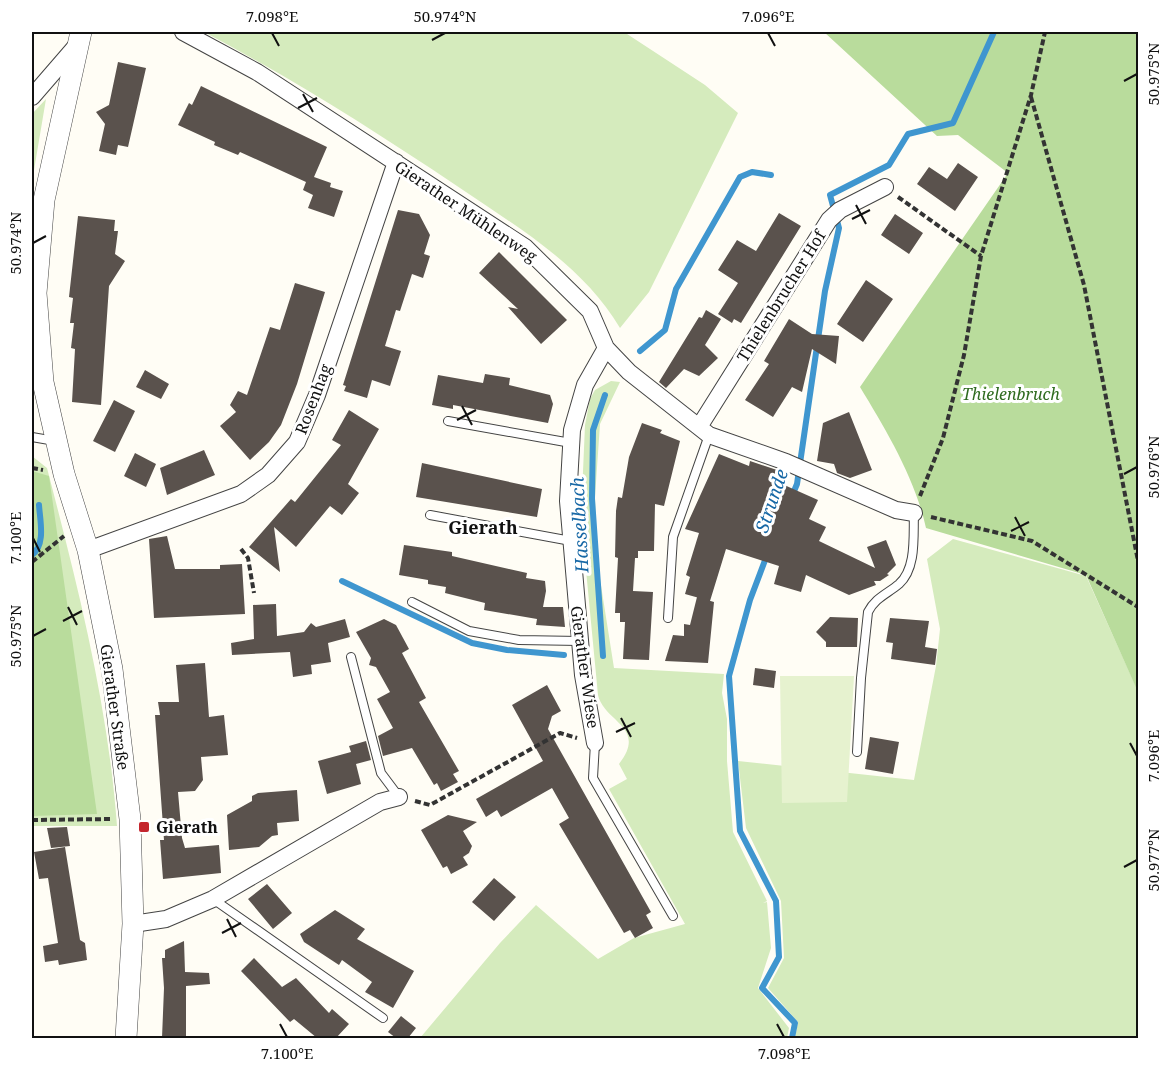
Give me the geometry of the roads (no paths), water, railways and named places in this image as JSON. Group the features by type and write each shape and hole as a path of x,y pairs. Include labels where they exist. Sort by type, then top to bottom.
{"street":[{"name":"Gierather Mühlenweg","path":"183,32 257,72 525,247 590,310 606,348 629,372 704,431 786,462 896,510 914,513"},
{"name":"Gierather Straße","path":"32,97 79,38"},
{"name":"Gierather Straße","path":"79,38 44,200 36,293 37,380 88,550 112,669 130,819 133,924 126,1038"},
{"name":"Rosenhag","path":"88,550 241,494 268,476 297,442 314,404 396,162"},
{"name":"Thielenbrucher Hof","path":"704,431 835,215 885,187"},
{"name":"Gierather Wiese","path":"595,743 580,641 568,501 572,430 585,385 606,348"},
{"path":"133,924 166,920 213,899 380,802 399,797"}],"lane":[{"path":"448,421 571,443"},
{"path":"668,618 673,537 704,431"},
{"path":"32,437 57,441"},
{"path":"857,752 861,678 868,612 873,603 899,584 908,573 914,513"},
{"path":"430,515 571,541"},
{"path":"412,602 470,631 519,640 580,641"},
{"path":"351,657 381,773 399,797"},
{"path":"595,743 593,778 673,916"},
{"path":"213,899 383,1018"}],"waterway":[{"name":"Strunde","path":"792,496 797,484 825,291 839,228 830,195 889,165 908,134 953,123 994,32"},
{"name":"Hasselbach","path":"640,351 665,330 676,289 740,177 752,172 771,175"},
{"name":"Hasselbach","path":"603,656 592,499 593,430 605,395"},
{"name":"Hasselbach","path":"32,555 41,539 39,505"},
{"name":"Strunde","path":"767,555 750,600 729,676 740,831 776,901 779,957 762,988 795,1023 792,1038"},
{"name":"Hasselbach","path":"342,581 472,643 507,650 564,655"}],"place":[{"name":"Gierath","path":"144,827"}],"district":[{"name":"Gierath","path":"483,528"}],"park label":[{"name":"Thielenbruch","path":"1011,394"}]}
